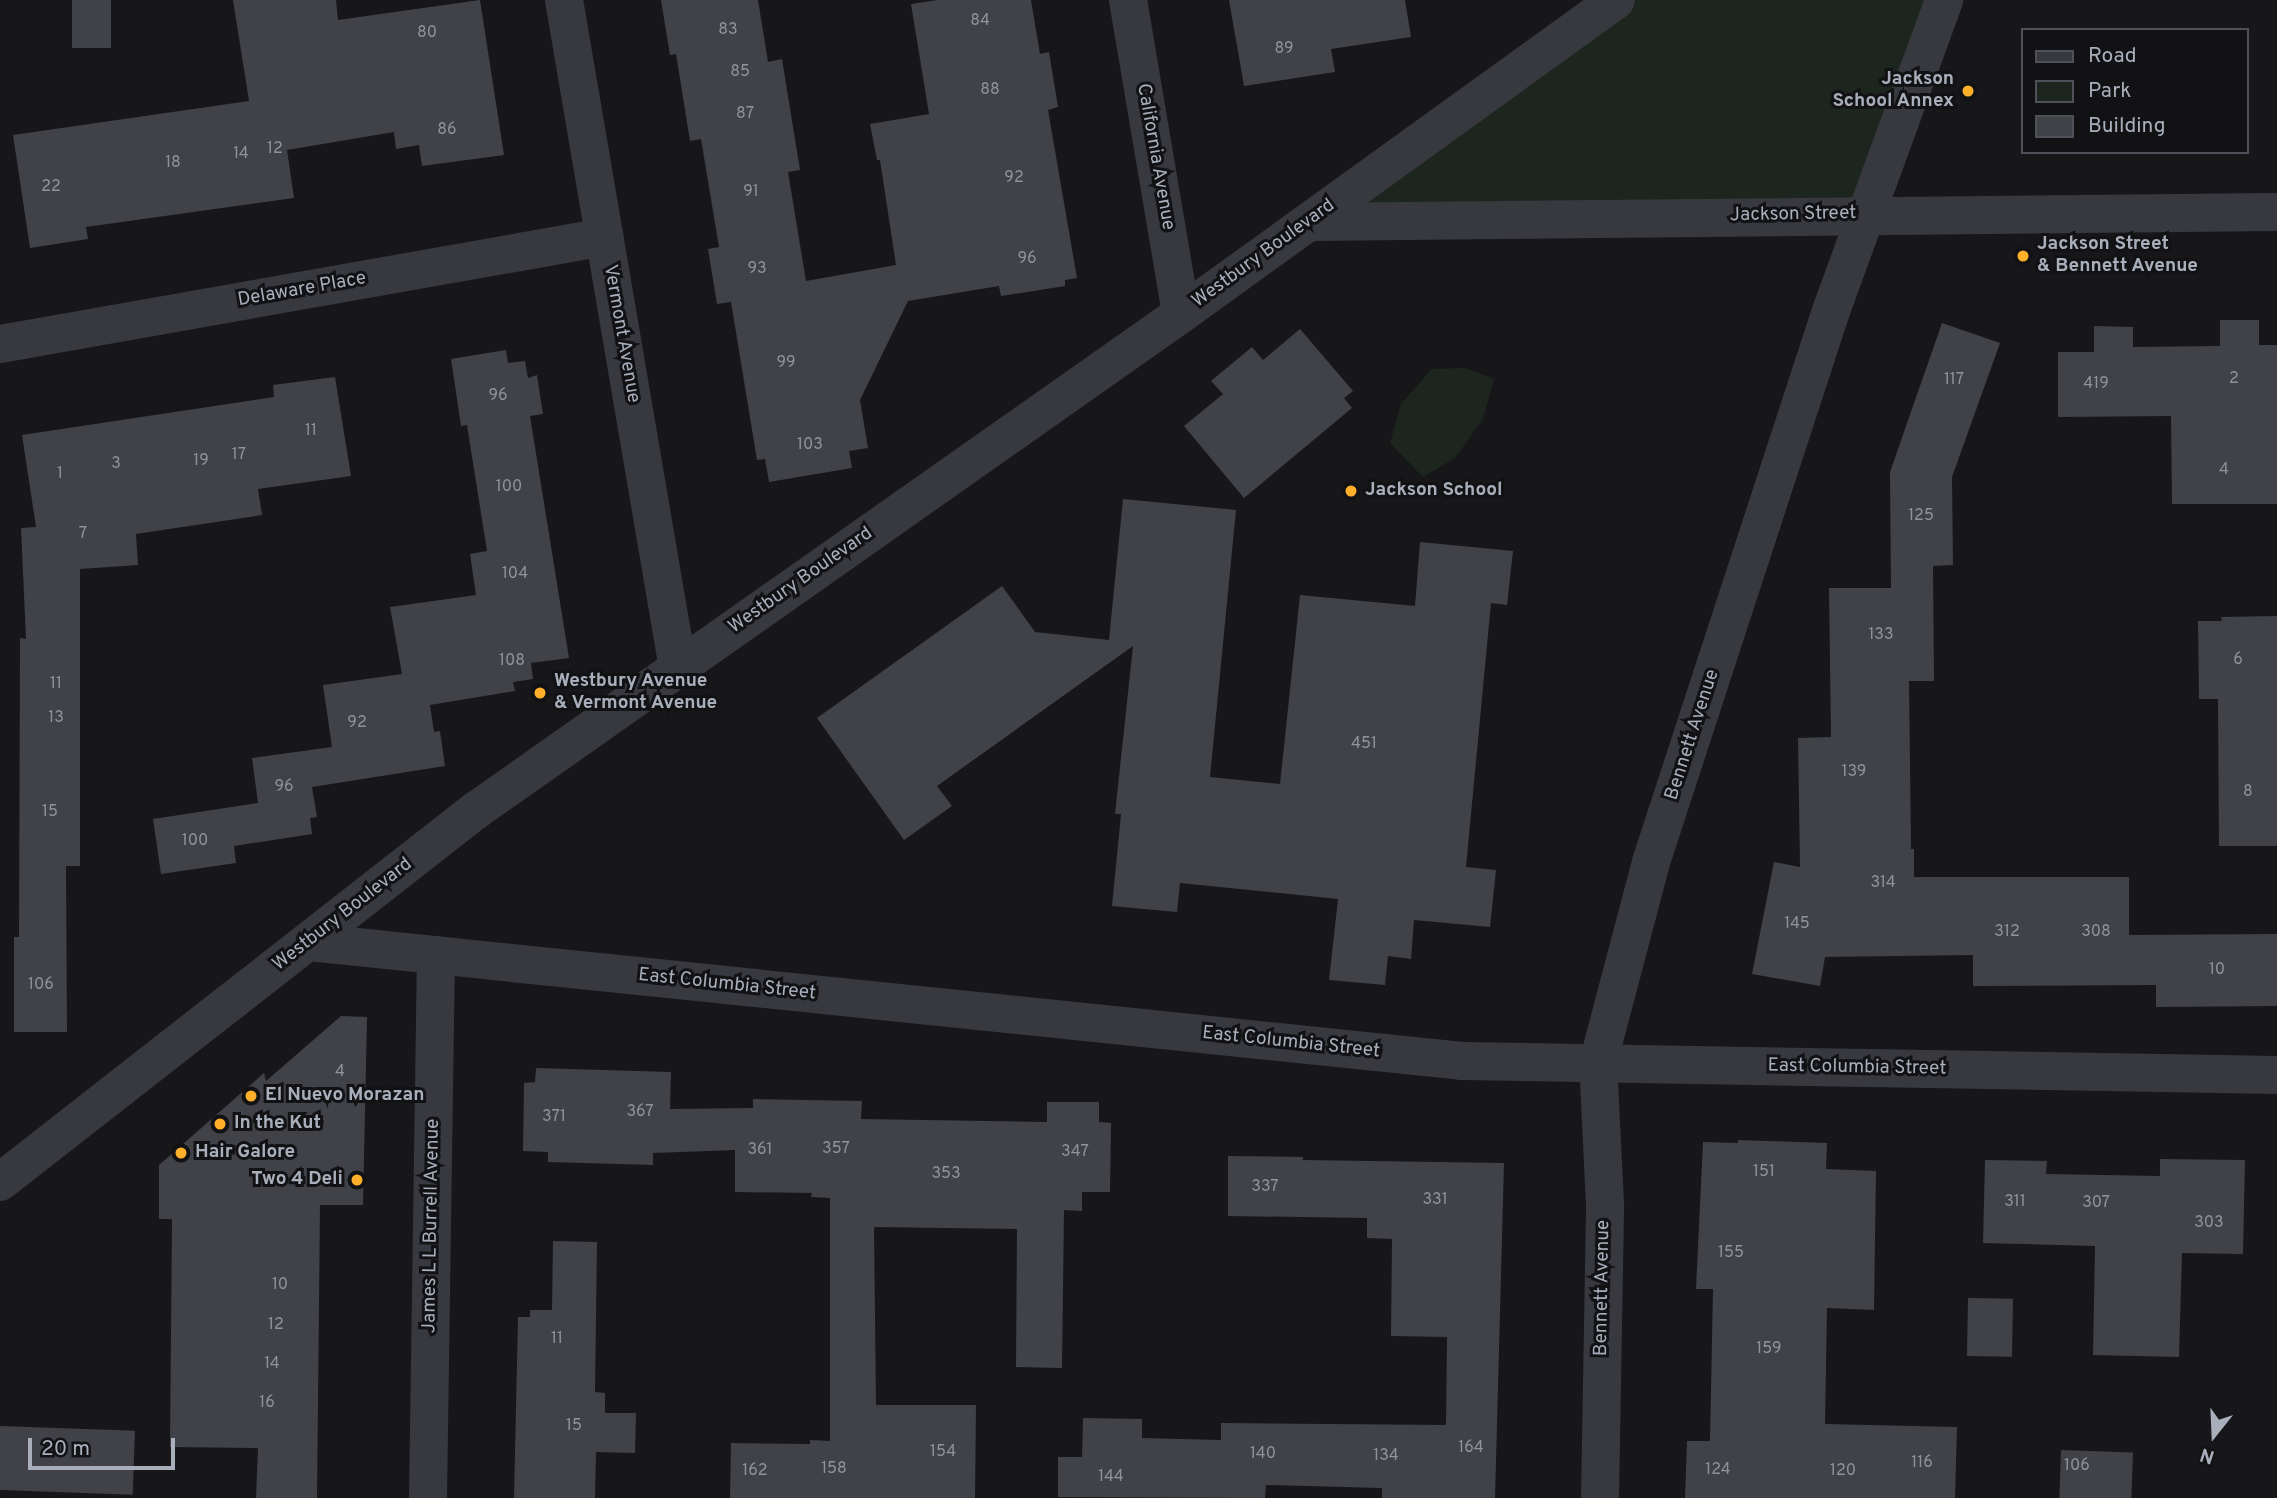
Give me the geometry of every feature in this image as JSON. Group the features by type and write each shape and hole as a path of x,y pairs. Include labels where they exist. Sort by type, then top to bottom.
{"street":[{"name":"Vermont Avenue","path":"564,0 678,668"},
{"name":"California Avenue","path":"1128,0 1181,314"},
{"name":"Westbury Boulevard","path":"0,1182 475,811 1181,314 1616,0"},
{"name":"Bennett Avenue","path":"1600,1498 1605,1204 1598,1063 1651,862 1831,311 1944,0"},
{"name":"Jackson Street","path":"1310,222 1868,214 2277,212"},
{"name":"Delaware Place","path":"0,344 605,237"},
{"name":"East Columbia Street","path":"309,942 1462,1061 2277,1075"},
{"name":"James L L Burrell Avenue","path":"428,1498 436,955"}],"green space":[{"path":"1616,0 1944,0 1868,214 1310,222"},
{"path":"1465,368 1494,379 1483,419 1455,458 1423,477 1390,443 1401,404 1432,369"}],"building":[{"path":"72,0 111,0 111,48 72,48"},
{"path":"233,0 336,0 338,20 480,0 504,155 422,166 419,145 396,149 394,132 287,150 294,198 86,227 88,239 30,248 13,135 249,101"},
{"path":"661,0 758,0 768,62 782,59 800,170 788,172 806,281 896,265 880,160 877,160 870,124 929,114 911,4 938,0 1031,0 1040,54 1049,52 1058,107 1048,110 1077,278 1065,280 1065,286 1001,296 999,286 908,301 860,400 868,448 849,451 852,468 769,482 765,459 757,460 731,302 717,304 708,249 719,247 701,139 690,141 676,54 670,55"},
{"path":"1229,0 1405,0 1411,37 1331,49 1335,72 1244,86"},
{"path":"2220,320 2259,320 2259,345 2277,345 2277,504 2172,504 2171,416 2058,417 2058,352 2094,352 2094,326 2133,327 2133,347 2220,346"},
{"path":"1942,323 2000,343 1952,477 1953,565 1933,566 1934,681 1909,681 1911,849 1914,849 1914,877 2129,877 2129,935 2277,934 2277,1006 2156,1007 2156,985 1973,986 1973,955 1825,957 1820,986 1752,974 1774,862 1800,867 1798,738 1831,737 1829,588 1891,588 1890,472"},
{"path":"1300,329 1353,391 1344,398 1352,408 1244,498 1184,426 1223,394 1211,381 1252,347 1263,360"},
{"path":"506,350 508,363 525,361 528,378 537,375 543,414 530,416 569,658 531,663 533,679 513,682 515,691 430,705 434,732 440,731 445,766 312,787 317,817 310,818 312,834 234,846 236,863 161,874 153,819 258,803 252,758 332,747 323,685 402,674 390,607 476,595 470,554 487,551 467,425 461,426 451,359"},
{"path":"335,377 351,476 258,489 262,515 136,534 138,565 80,569 80,866 66,866 67,1032 14,1032 14,937 19,937 20,638 26,639 21,528 36,527 22,435 274,397 273,385"},
{"path":"1123,499 1236,510 1210,777 1280,784 1300,595 1415,606 1420,542 1513,551 1507,605 1491,603 1466,867 1496,870 1490,927 1414,920 1411,959 1388,956 1385,985 1329,980 1338,899 1180,883 1177,912 1112,906 1121,814 1115,814 1133,646 937,786 952,806 904,840 817,718 1002,586 1035,632 1109,640"},
{"path":"2277,616 2277,846 2219,846 2218,699 2199,699 2198,621 2222,621 2221,617"},
{"path":"341,1016 367,1017 363,1205 320,1205 317,1498 256,1498 258,1448 170,1447 172,1219 159,1219 159,1165 264,1073 266,1081"},
{"path":"536,1068 671,1072 670,1109 753,1108 753,1099 862,1101 861,1119 1047,1122 1047,1102 1099,1102 1099,1122 1111,1123 1110,1192 1082,1192 1082,1211 1064,1210 1062,1368 1016,1367 1017,1229 874,1227 876,1405 976,1405 975,1498 730,1498 731,1443 810,1444 810,1440 830,1441 830,1198 811,1197 812,1193 735,1192 735,1150 653,1153 653,1165 548,1162 548,1152 523,1151 524,1083 535,1082"},
{"path":"1738,1140 1827,1143 1826,1169 1876,1171 1874,1310 1827,1308 1825,1424 1957,1427 1955,1498 1685,1498 1687,1441 1710,1441 1713,1289 1696,1289 1703,1142 1738,1143"},
{"path":"1228,1156 1504,1163 1495,1498 1382,1498 1382,1488 1266,1485 1265,1498 1058,1497 1058,1457 1082,1457 1083,1418 1142,1419 1142,1438 1221,1440 1221,1423 1446,1425 1447,1337 1391,1336 1392,1239 1367,1238 1367,1218 1228,1216"},
{"path":"2160,1159 2245,1160 2243,1254 2182,1253 2179,1357 2093,1355 2095,1246 1983,1243 1985,1160 2047,1161 2046,1174 2160,1176"},
{"path":"553,1241 597,1242 595,1392 605,1393 605,1413 636,1413 635,1453 596,1452 595,1498 514,1498 518,1317 530,1317 530,1310 552,1310"},
{"path":"1968,1298 2013,1299 2012,1357 1967,1356"},
{"path":"0,1426 135,1431 133,1495 0,1490"},
{"path":"2061,1450 2133,1453 2131,1498 2059,1498"}],"place":[{"name":"Jackson School Annex","path":"1968,91"},
{"name":"Jackson Street & Bennett Avenue","path":"2023,256"},
{"name":"Jackson School","path":"1351,491"},
{"name":"Westbury Avenue & Vermont Avenue","path":"540,693"},
{"name":"El Nuevo Morazan","path":"251,1096"},
{"name":"In the Kut","path":"220,1124"},
{"name":"Hair Galore","path":"181,1153"},
{"name":"Two 4 Deli","path":"357,1180"}]}
